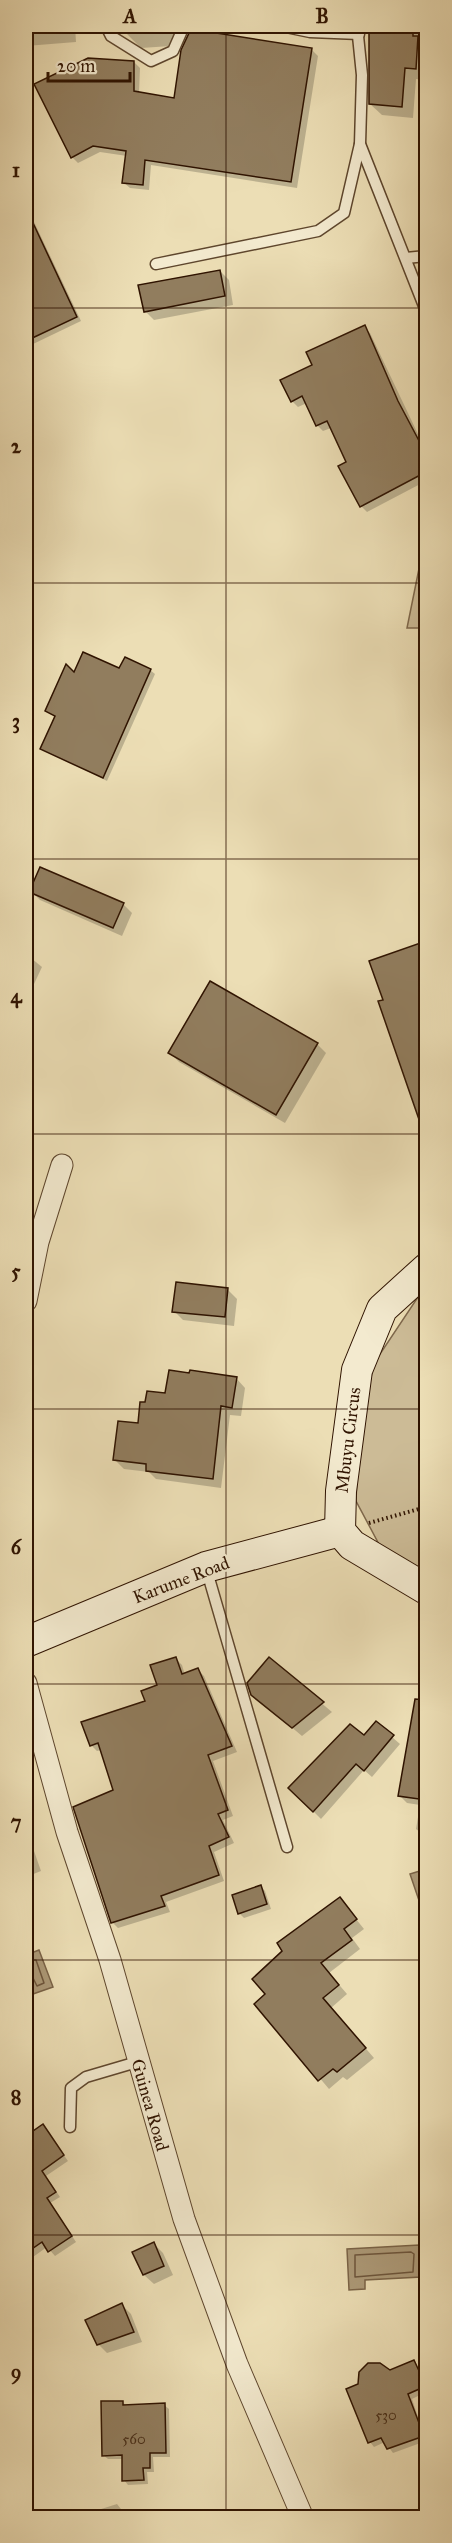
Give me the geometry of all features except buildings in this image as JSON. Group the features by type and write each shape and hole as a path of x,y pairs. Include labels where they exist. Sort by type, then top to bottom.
{"street":[{"path":"26,1301 38,1242 62,1165"},
{"name":"Mbuyu Circus","path":"340,1531 341,1491 357,1370 382,1309 426,1269"},
{"path":"340,1531 352,1545 426,1589"},
{"name":"Karume Road","path":"26,1642 206,1567 340,1531"},
{"name":"Guinea Road","path":"26,1683 67,1832 110,1960 137,2062 184,2219 237,2364 303,2517"}],"lane":[{"path":"106,26 111,36 151,61 173,51 184,26"},
{"path":"156,264 318,231 344,213 360,144 362,75 358,30 310,32 281,26"},
{"path":"360,144 426,310"},
{"path":"406,258 426,256"},
{"path":"206,1567 287,1847"},
{"path":"70,2127 71,2088 86,2077 137,2062"}],"path":[{"path":"340,1531 426,1507"}],"shaded area":[{"path":"426,534 426,628 407,628"},
{"path":"426,1292 426,1573 381,1548 356,1501 359,1434 374,1363 418,1297"}],"water":[{"path":"426,1869 426,1921 410,1874"},
{"path":"39,1950 53,1987 33,1994 26,1974 26,1955"},
{"path":"419,2245 421,2277 365,2280 365,2289 349,2290 347,2249"}]}
